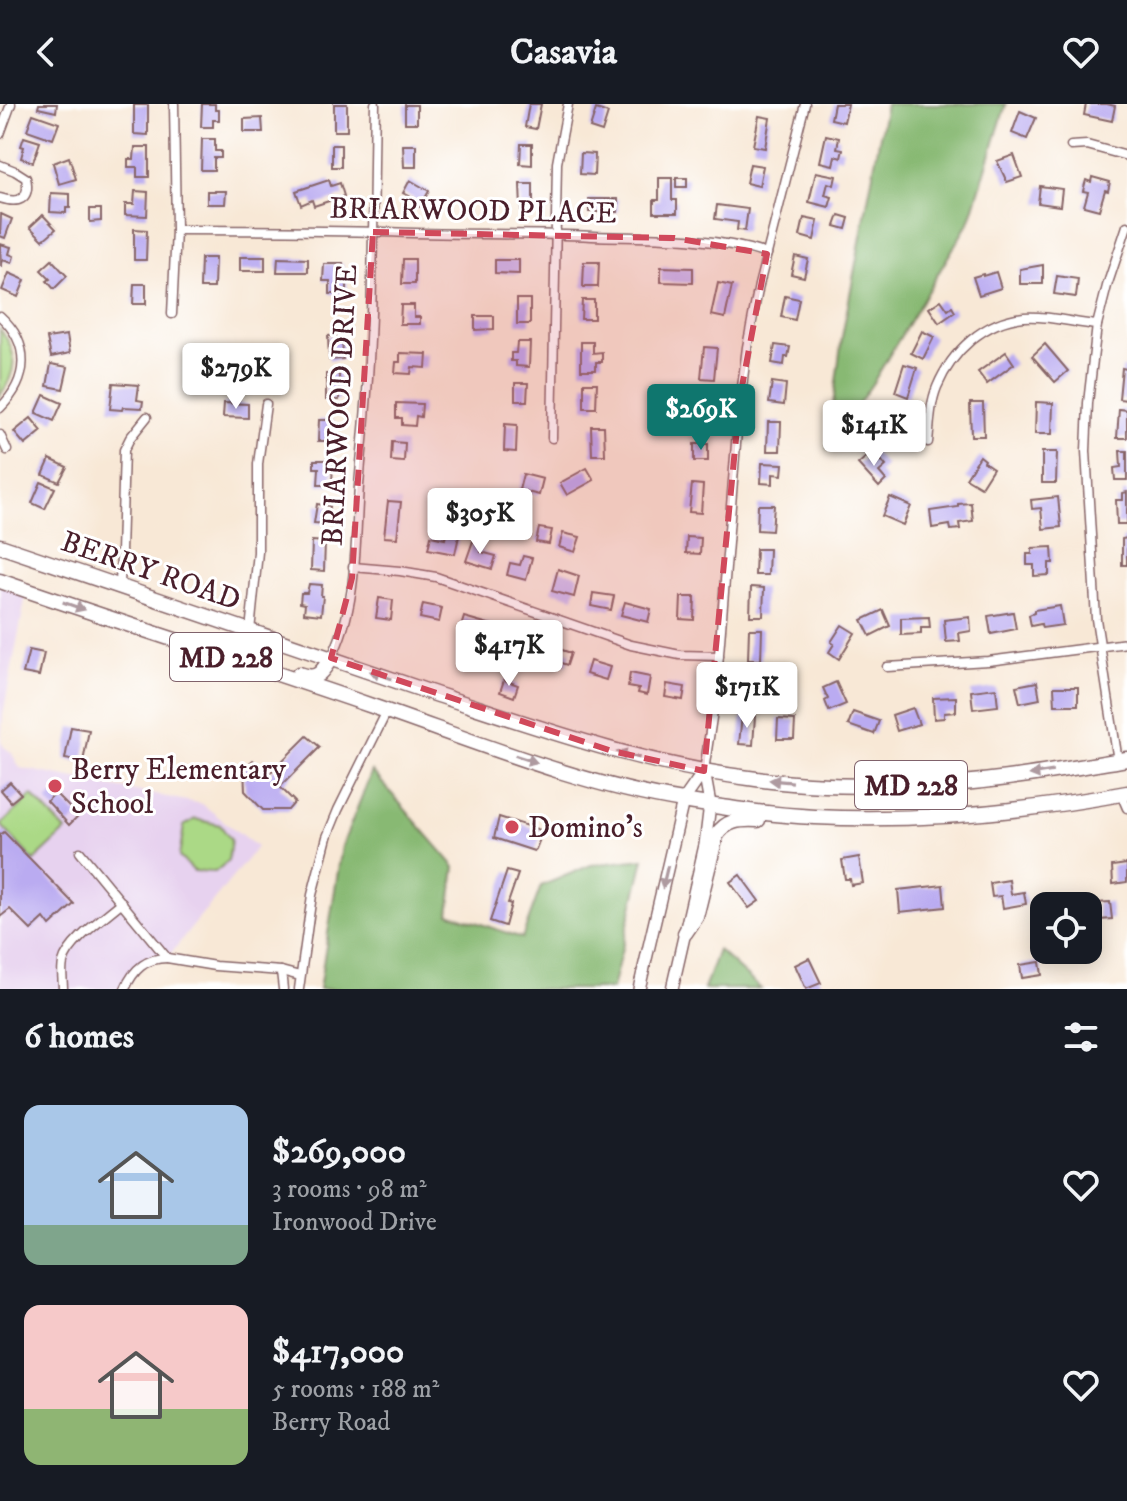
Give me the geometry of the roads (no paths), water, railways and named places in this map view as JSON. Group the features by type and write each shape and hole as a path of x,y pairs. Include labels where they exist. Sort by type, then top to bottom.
{"highway":[{"name":"BERRY ROAD","path":"0,546 574,740 704,771 793,783 948,784 1122,760"},
{"name":"BERRY ROAD","path":"0,581 578,776 654,796 812,817 887,818 1125,799"},
{"path":"153,632 241,654 306,676 321,674 331,658"},
{"path":"685,933 696,917 716,836 722,827 741,819 801,824 812,817"}],"main road":[{"path":"639,989 683,801 704,771"},
{"path":"672,989 705,845 710,804 704,771"}],"street":[{"path":"0,134 11,104"},
{"path":"172,314 176,230 174,104"},
{"name":"BRIARWOOD DRIVE","path":"331,658 347,611 353,567 369,374 375,104"},
{"path":"552,438 558,154 568,104"},
{"path":"704,771 719,656 740,397 750,326 805,104"},
{"path":"1071,146 1087,145 1127,156"},
{"path":"0,165 26,178 28,189 21,199 12,202 0,198"},
{"path":"1122,760 1099,647 1092,578 1086,451 1097,325 1127,226"},
{"name":"BRIARWOOD PLACE","path":"176,230 556,234 701,240 744,246 767,254"},
{"path":"0,316 19,340 22,362 18,383 0,408"},
{"path":"928,442 937,388 950,363 982,333 993,326 1025,317 1097,325"},
{"path":"250,631 258,552 258,464 266,404"},
{"path":"120,587 124,450 147,417"},
{"path":"0,435 7,450"},
{"path":"353,567 436,577 631,645 680,655 719,656"},
{"path":"887,667 988,661 1127,643"},
{"path":"299,989 312,895 327,837 387,711"},
{"path":"80,852 167,958"},
{"path":"63,989 63,960 69,951 122,902"},
{"path":"125,989 130,978 147,961 167,958 215,966 281,971 300,976"},
{"path":"281,971 283,989"}],"place":[{"name":"Berry Elementary School","path":"55,786"},
{"name":"Domino's","path":"512,827"}]}
